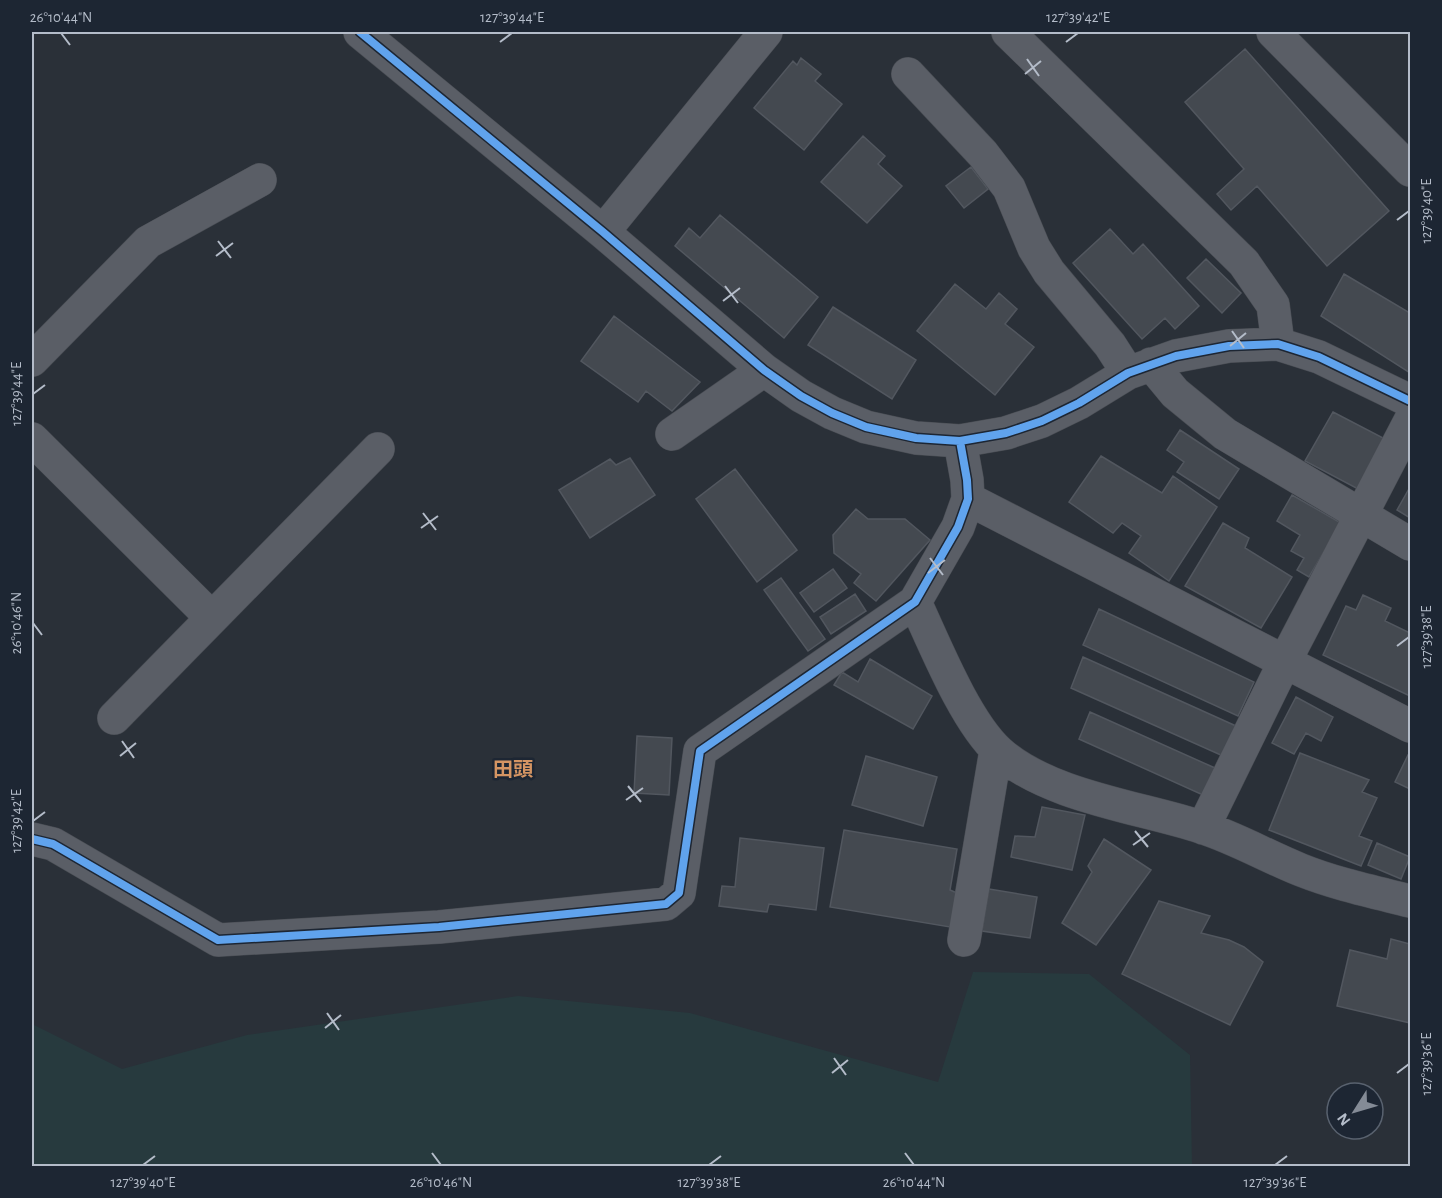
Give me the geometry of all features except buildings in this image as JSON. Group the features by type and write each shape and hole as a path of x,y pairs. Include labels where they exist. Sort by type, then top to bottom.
{"street":[{"path":"360,32 603,232 764,370 801,396 832,413 866,427 916,438 960,441 1006,433 1042,421 1140,369 1176,356 1229,346 1278,344 1319,357 1410,401"},
{"path":"603,232 766,32"},
{"path":"1008,32 1244,263 1274,305 1278,344"},
{"path":"1273,32 1410,170"},
{"path":"908,74 983,154 1010,188 1034,248 1049,272 1110,345 1175,393 1225,434 1410,544"},
{"path":"32,360 148,242 260,180"},
{"path":"672,434 764,370"},
{"path":"1203,828 1285,661 1410,421"},
{"path":"32,439 212,618"},
{"path":"32,839 53,844 218,940 439,927 666,904 679,893 700,751 915,602 958,527 968,499 960,441"},
{"path":"114,718 378,449"},
{"path":"968,499 1410,726"},
{"path":"915,602 958,693 996,750 1013,764 1072,791 1203,828 1303,871 1410,901"},
{"path":"964,940 996,750"}],"green space":[{"path":"973,972 1089,974 1190,1055 1192,1166 32,1166 32,1024 122,1069 247,1035 518,996 690,1013 938,1082"}],"cycle path":[{"path":"360,32 603,232 764,370 801,396 832,413 866,427 916,438 960,441 1006,433 1042,421 1079,403 1128,373 1176,356 1229,346 1278,344 1319,357 1410,401"},
{"path":"32,839 53,844 218,940 439,927 666,904 679,893 700,751 915,602 958,527 968,499 960,441"}],"district":[{"name":"田頭","path":"513,770"}]}
